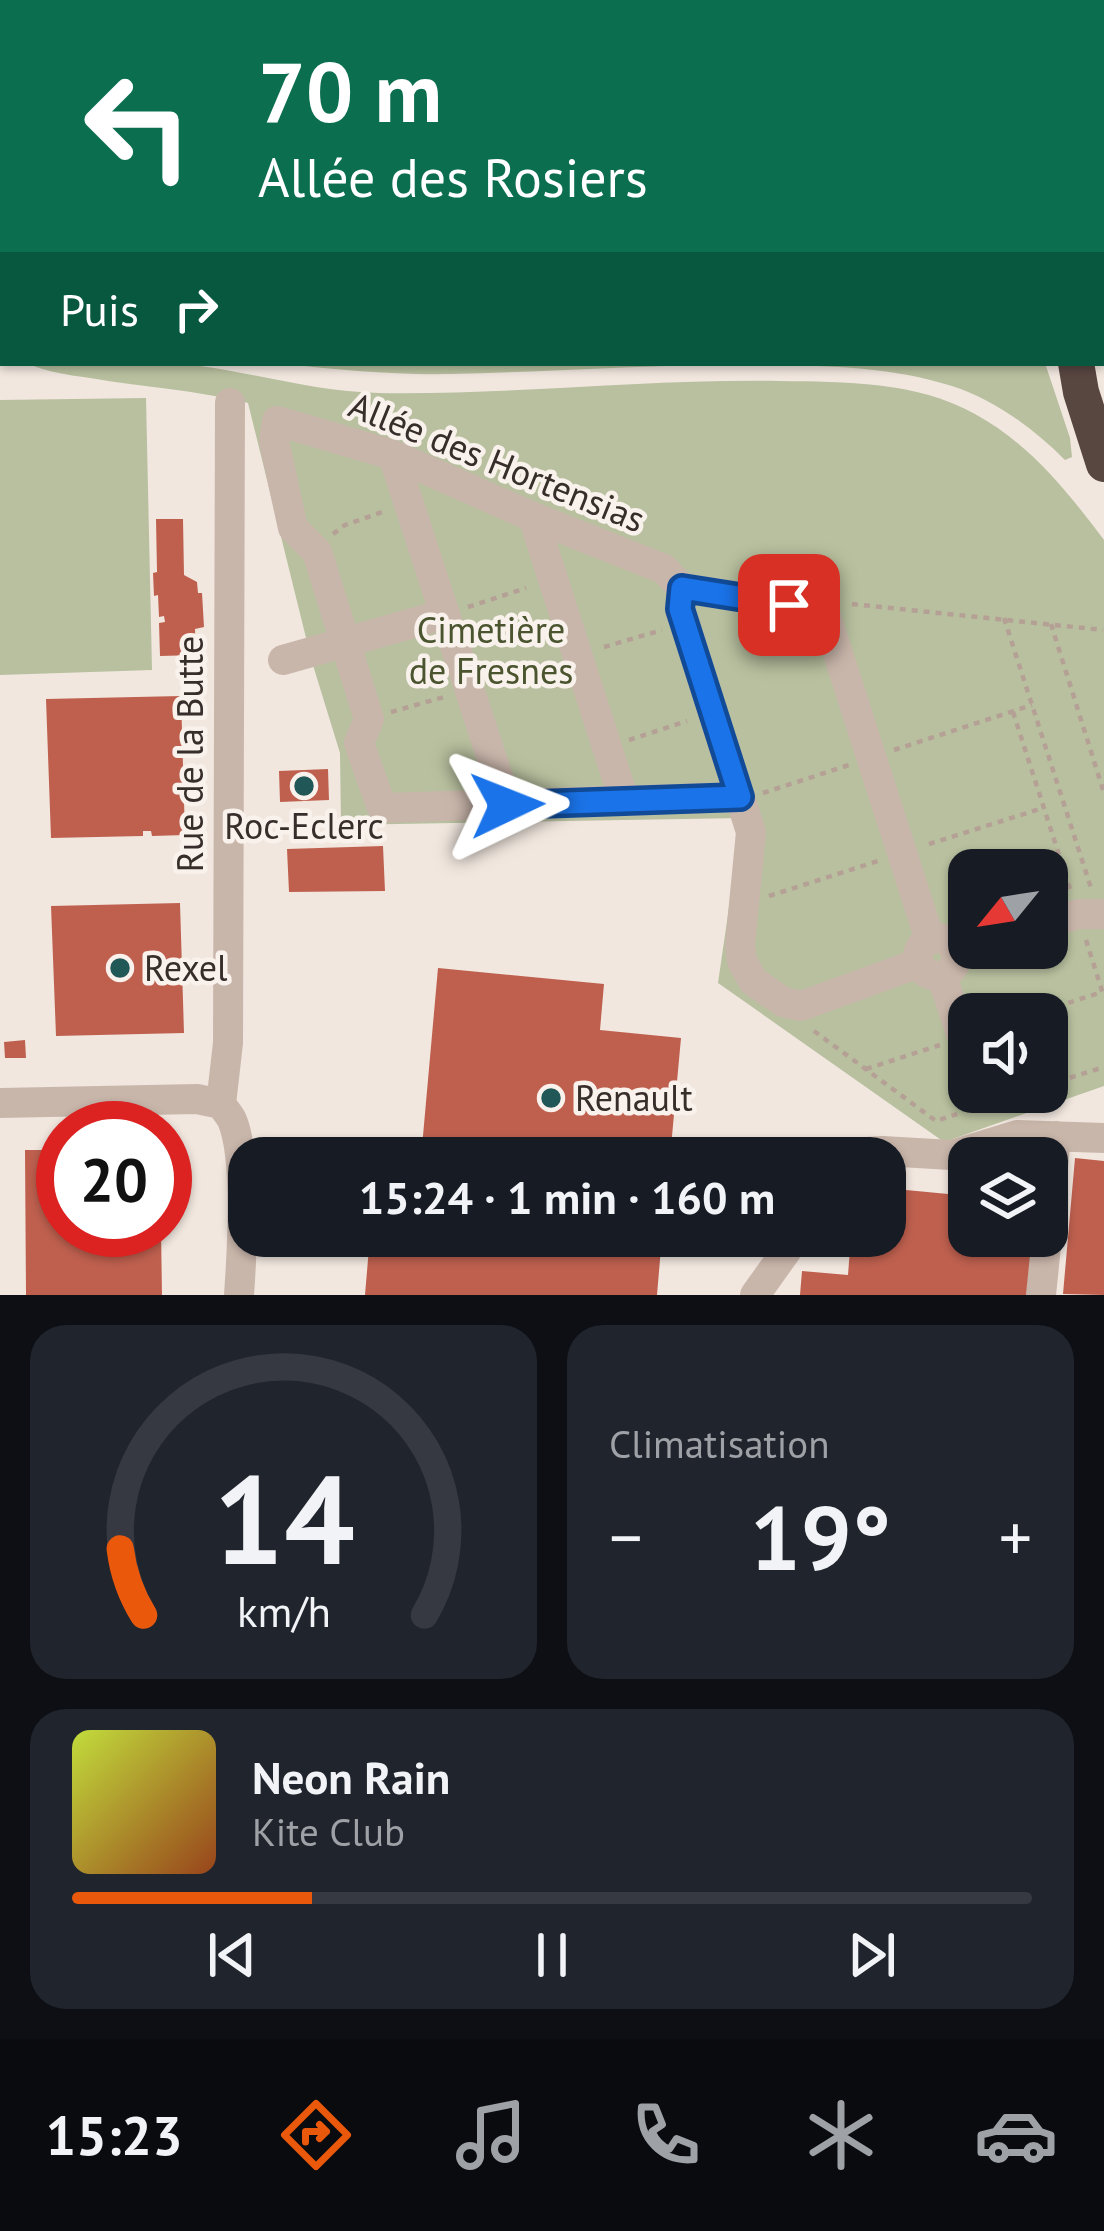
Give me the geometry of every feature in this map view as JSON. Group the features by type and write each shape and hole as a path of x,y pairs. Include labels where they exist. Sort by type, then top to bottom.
{"highway":[{"path":"1077,366 1104,464"},
{"path":"1087,366 1104,402"}],"street":[{"name":"Rue de la Butte","path":"221,1104 229,1042 230,403"},
{"name":"Allée des Hortensias","path":"317,552 293,528 274,441 277,421 393,455 533,518 664,569 682,588"},
{"path":"393,455 507,805"},
{"path":"533,518 624,800"},
{"path":"317,552 369,719 359,743 382,808 740,797"},
{"path":"943,956 801,1006 783,1002 753,981 742,962 740,945 751,832 680,609 682,588 824,610 943,956 952,993"},
{"path":"297,655 446,614"},
{"path":"0,1103 197,1099 221,1104 235,1137"},
{"path":"906,1152 951,1155 1017,1135 1104,1138"},
{"path":"239,1295 242,1257"},
{"path":"248,1257 261,1295"},
{"path":"755,1295 782,1257"},
{"path":"1041,1295 1045,1257"}],"path":[{"path":"317,552 345,525 410,499"},
{"path":"446,614 552,580"},
{"path":"824,610 836,603 1103,630"},
{"path":"1004,618 1095,906 1103,994 1068,1004"},
{"path":"369,719 684,623"},
{"path":"1051,624 1104,794"},
{"path":"607,748 712,712"},
{"path":"1012,712 1095,906"},
{"path":"783,1002 791,1014 936,1121 954,1113"},
{"path":"866,1070 948,1051"},
{"path":"1068,1078 1104,1067"}],"green space":[{"name":"Cimetière de Fresnes","path":"37,366 194,366 379,393 729,381 854,383 904,389 952,403 1013,439 1046,470 1104,540 1104,1086 1068,1099 1068,993 948,993 948,1113 1027,1113 944,1142 718,983 742,818 341,825 340,753 312,662 248,403"},
{"path":"307,366 697,366 429,374"},
{"path":"817,366 1046,366 1072,457 1065,460 1013,416 968,392 884,371"},
{"path":"146,398 152,670 0,675 0,400"}],"building":[{"path":"156,519 183,519 184,575 197,582 198,593 202,593 204,627 195,629 196,655 160,656 159,623 165,622 164,616 159,617 158,595 154,596"},
{"path":"181,696 185,835 152,836 151,831 143,831 143,836 51,838 46,699"},
{"name":"Roc-Eclerc","path":"328,769 329,800 280,802 279,771"},
{"path":"383,846 385,891 289,892 287,849"},
{"path":"180,903 184,1033 56,1036 51,906"},
{"name":"Renault","path":"438,968 604,984 600,1030 681,1038 672,1137 423,1137"},
{"path":"25,1040 26,1058 5,1058 4,1042"},
{"path":"25,1150 36,1150 36,1257 161,1257 162,1295 26,1295"},
{"path":"1075,1158 1104,1161 1104,1295 1063,1294"},
{"path":"906,1190 948,1194 948,1257 1032,1257 1028,1295 800,1295 802,1271 848,1275 849,1257 906,1257"},
{"path":"368,1257 660,1257 657,1295 365,1295"}],"place":[{"name":"Roc-Eclerc","path":"304,786"},
{"name":"Rexel","path":"120,968"},
{"name":"Renault","path":"551,1098"}],"route":[{"path":"507,805 740,797 680,609 682,588 789,605"}]}
